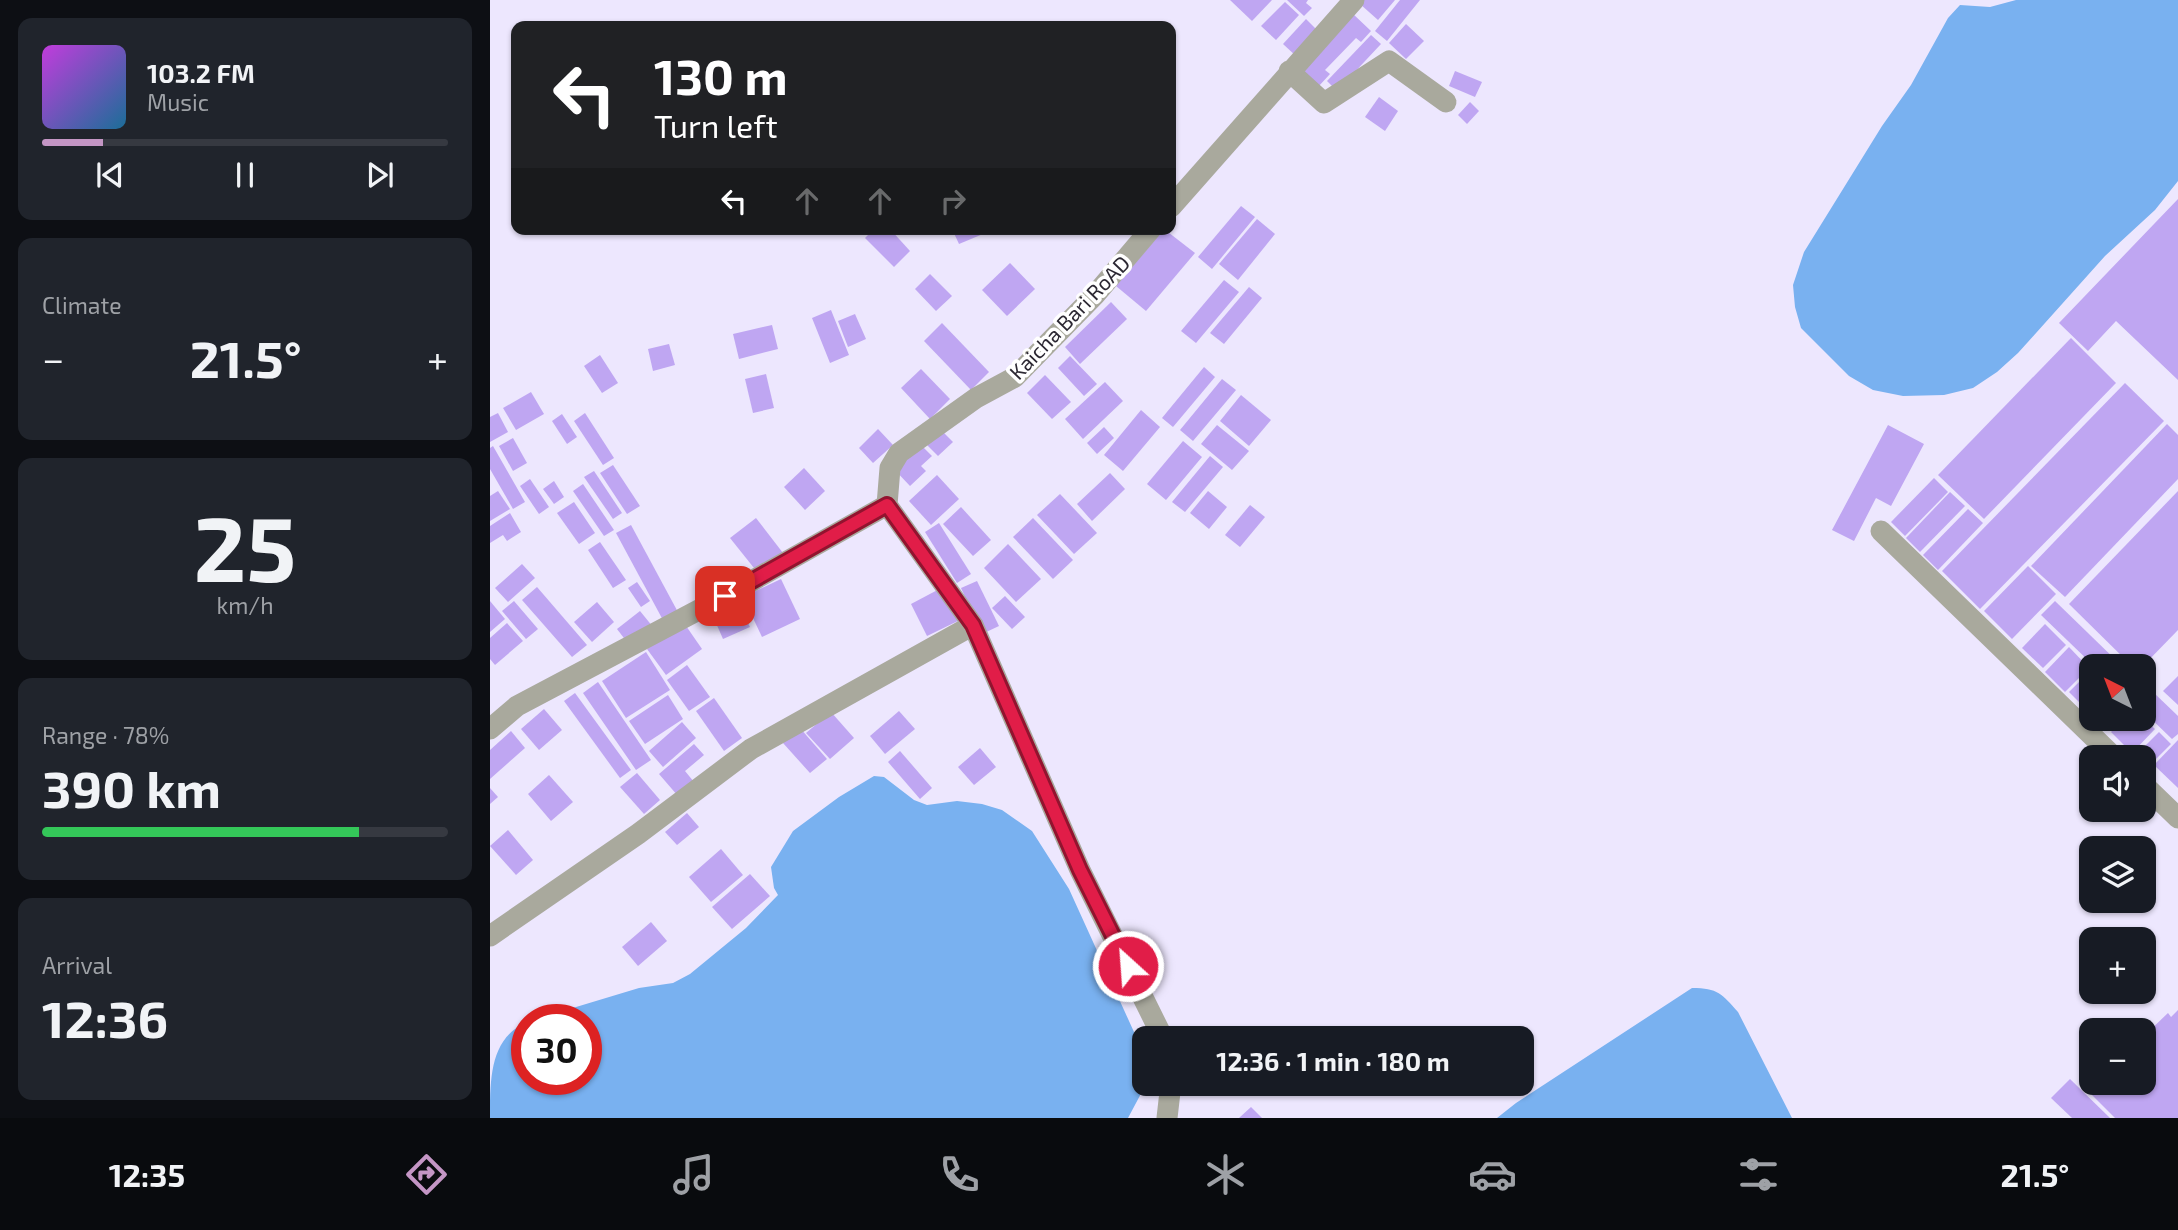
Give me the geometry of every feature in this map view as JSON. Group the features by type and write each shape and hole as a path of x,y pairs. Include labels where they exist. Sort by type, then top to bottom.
{"street":[{"path":"1176,200 1354,0"},
{"path":"1289,71 1324,103 1389,61 1447,102"},
{"name":"Kaicha Bari RoAD","path":"887,505 890,468 899,453 976,398 1015,377 1095,295 1146,235"},
{"path":"490,729 517,706 725,596 887,505 973,625 1080,870 1157,1026"},
{"path":"1881,531 2102,745"},
{"path":"490,936 638,834 751,749 973,625"},
{"path":"2156,797 2178,818"},
{"path":"1167,1118 1170,1096"}],"water":[{"path":"2016,0 2178,0 2178,181 2155,210 2105,256 2018,353 1997,372 1973,388 1944,395 1903,396 1873,390 1849,376 1801,328 1793,285 1804,252 1882,126 1911,85 1948,18 1960,5 1990,7"},
{"path":"874,776 884,777 914,800 927,805 957,801 982,804 1002,810 1032,831 1069,889 1132,1028 1132,1096 1140,1096 1128,1118 490,1118 495,1061 499,1049 511,1033 511,1095 602,1095 602,1004 586,1004 639,988 673,983 690,974 746,928 778,895 774,888 771,867 793,831 839,797"},
{"path":"1692,988 1708,989 1719,993 1738,1012 1792,1118 1497,1118 1527,1096 1534,1096 1534,1091"}],"building":[{"path":"1230,0 1272,0 1252,21"},
{"path":"1287,0 1308,0 1306,3 1312,8 1304,16"},
{"path":"1363,0 1395,0 1378,20 1360,4"},
{"path":"1400,0 1420,0 1387,41 1375,31"},
{"path":"1285,2 1299,15 1276,40 1261,26"},
{"path":"1352,13 1371,31 1361,42 1356,38 1325,70 1330,74 1318,87 1299,69"},
{"path":"1306,19 1319,32 1296,56 1283,44"},
{"path":"1406,24 1424,41 1406,59 1389,43"},
{"path":"1371,35 1381,44 1337,91 1327,81"},
{"path":"1455,71 1482,82 1475,97 1449,86"},
{"path":"1379,97 1398,111 1385,131 1365,117"},
{"path":"1470,102 1479,111 1467,124 1458,115"},
{"path":"2178,199 2178,380 2116,321 2088,351 2059,323"},
{"path":"1241,206 1255,217 1212,269 1198,257"},
{"path":"1257,219 1275,234 1238,280 1219,264"},
{"path":"868,235 895,235 910,251 894,267 865,238"},
{"path":"955,235 981,235 959,244"},
{"path":"1159,235 1172,235 1195,253 1146,311 1116,286"},
{"path":"1010,263 1035,289 1007,316 982,290"},
{"path":"930,274 952,296 936,311 915,289"},
{"path":"1224,280 1239,292 1196,343 1181,331"},
{"path":"1249,287 1262,298 1224,344 1210,333"},
{"path":"1111,302 1127,319 1080,364 1065,347"},
{"path":"831,310 849,355 830,363 812,318"},
{"path":"855,314 866,339 848,347 838,321"},
{"path":"942,323 989,372 971,390 924,341"},
{"path":"772,325 778,349 739,359 733,334"},
{"path":"2071,338 2116,383 1984,519 1938,475"},
{"path":"669,344 675,365 653,371 648,349"},
{"path":"600,355 618,383 602,393 584,366"},
{"path":"1070,356 1097,384 1084,396 1058,368"},
{"path":"1204,367 1215,377 1173,427 1162,418"},
{"path":"921,369 950,399 930,419 901,388"},
{"path":"766,374 774,408 753,413 745,379"},
{"path":"1045,375 1071,402 1052,419 1027,393"},
{"path":"1222,379 1236,390 1193,441 1180,430"},
{"path":"1105,382 1123,401 1083,439 1065,419"},
{"path":"2125,383 2164,421 1980,609 1942,571"},
{"path":"531,392 544,414 516,430 503,408"},
{"path":"1241,395 1271,420 1249,446 1220,421"},
{"path":"1141,410 1160,427 1123,471 1104,455"},
{"path":"498,413 508,432 490,442 490,417"},
{"path":"585,413 614,458 603,465 574,421"},
{"path":"562,414 577,437 567,444 552,421"},
{"path":"2167,424 2178,435 2178,479 2065,597 2031,566"},
{"path":"1217,425 1249,451 1232,470 1201,444"},
{"path":"1888,425 1924,444 1891,506 1876,498 1854,541 1832,530"},
{"path":"1104,427 1114,438 1097,454 1087,443"},
{"path":"878,429 893,445 873,463 859,448"},
{"path":"940,429 953,442 938,456 925,443"},
{"path":"513,438 527,463 513,471 499,446"},
{"path":"1183,441 1202,457 1166,500 1147,484"},
{"path":"919,443 932,456 921,466 926,471 910,486 893,468"},
{"path":"493,446 525,502 513,509 490,469 490,448"},
{"path":"1210,456 1223,467 1185,512 1172,502"},
{"path":"613,465 640,506 627,514 600,473"},
{"path":"804,468 825,491 805,510 784,487"},
{"path":"594,471 622,513 613,519 584,477"},
{"path":"1110,473 1125,489 1092,521 1077,504"},
{"path":"937,475 959,499 931,525 909,501"},
{"path":"1934,478 1948,492 1905,536 1891,522"},
{"path":"530,479 549,507 539,514 520,486"},
{"path":"554,481 564,497 554,504 543,489"},
{"path":"583,484 614,530 604,536 573,491"},
{"path":"498,491 510,509 490,521 490,496"},
{"path":"1208,491 1227,507 1209,529 1190,513"},
{"path":"2178,491 2178,630 2155,654 2120,654 2069,604"},
{"path":"1950,492 1965,506 1920,552 1906,538"},
{"path":"1060,494 1097,533 1074,554 1037,515"},
{"path":"574,502 595,533 579,544 557,513"},
{"path":"1250,505 1265,517 1240,547 1225,535"},
{"path":"961,507 991,540 973,556 943,524"},
{"path":"1968,509 1983,523 1938,570 1923,555"},
{"path":"510,513 521,532 507,541 503,535 490,543 490,526"},
{"path":"756,518 783,553 758,573 730,538"},
{"path":"1033,518 1073,560 1053,579 1013,537"},
{"path":"939,523 971,574 957,583 925,532"},
{"path":"631,525 679,614 664,622 616,533"},
{"path":"600,542 626,580 613,588 588,550"},
{"path":"1008,544 1041,579 1016,602 984,568"},
{"path":"522,564 535,578 508,602 495,588"},
{"path":"2028,566 2056,594 2012,639 1984,611"},
{"path":"781,579 800,619 762,637 743,597"},
{"path":"977,581 999,626 982,634 961,588"},
{"path":"637,582 650,601 641,607 628,588"},
{"path":"945,586 962,619 927,636 911,604"},
{"path":"537,587 587,645 572,657 522,600"},
{"path":"1005,596 1025,617 1012,629 992,608"},
{"path":"490,601 505,619 490,632"},
{"path":"514,601 538,629 526,639 502,611"},
{"path":"2055,601 2110,654 2082,654 2041,615"},
{"path":"597,602 614,622 592,642 574,622"},
{"path":"738,602 750,627 723,639 712,614"},
{"path":"640,611 653,627 630,646 617,629"},
{"path":"507,623 523,641 495,665 490,659 490,638"},
{"path":"684,623 702,649 666,675 647,649"},
{"path":"2045,624 2066,645 2043,668 2022,648"},
{"path":"2069,647 2079,658 2079,678 2065,692 2045,672"},
{"path":"646,652 670,690 626,718 602,681"},
{"path":"687,665 710,697 689,711 667,680"},
{"path":"2178,676 2178,705 2163,691"},
{"path":"598,682 651,760 636,770 583,693"},
{"path":"2079,682 2079,702 2069,692"},
{"path":"575,693 631,770 620,778 564,701"},
{"path":"668,695 683,719 645,744 629,721"},
{"path":"2156,695 2178,716 2178,734 2172,739 2156,724"},
{"path":"714,698 742,738 724,751 696,711"},
{"path":"544,709 562,730 539,750 521,729"},
{"path":"899,711 915,729 885,754 870,736"},
{"path":"831,712 854,738 830,759 806,733"},
{"path":"682,722 696,738 663,767 649,751"},
{"path":"800,728 827,759 810,773 783,743"},
{"path":"511,731 525,748 490,779 490,750"},
{"path":"2111,732 2152,732 2140,745 2124,745"},
{"path":"2159,732 2171,744 2156,759 2156,745 2146,745"},
{"path":"2178,740 2178,788 2156,767 2156,763"},
{"path":"694,744 704,755 685,771 694,782 678,796 659,774"},
{"path":"980,748 996,767 974,785 958,767"},
{"path":"900,751 932,788 920,799 888,762"},
{"path":"637,773 660,800 644,814 620,787"},
{"path":"549,775 573,802 551,821 528,794"},
{"path":"490,788 498,797 490,804"},
{"path":"687,813 699,827 677,845 665,832"},
{"path":"508,830 533,860 516,875 490,846"},
{"path":"721,849 743,875 711,902 689,877"},
{"path":"750,874 770,896 732,929 712,907"},
{"path":"651,922 667,941 638,966 622,947"},
{"path":"2178,1010 2178,1118 2115,1118 2092,1095 2156,1095 2156,1024 2168,1013 2171,1017"},
{"path":"2070,1079 2079,1088 2079,1095 2086,1095 2110,1118 2072,1118 2051,1098"},
{"path":"1251,1107 1262,1118 1239,1118"}],"route":[{"path":"725,596 887,505 973,625 1080,870 1128,966"}]}
